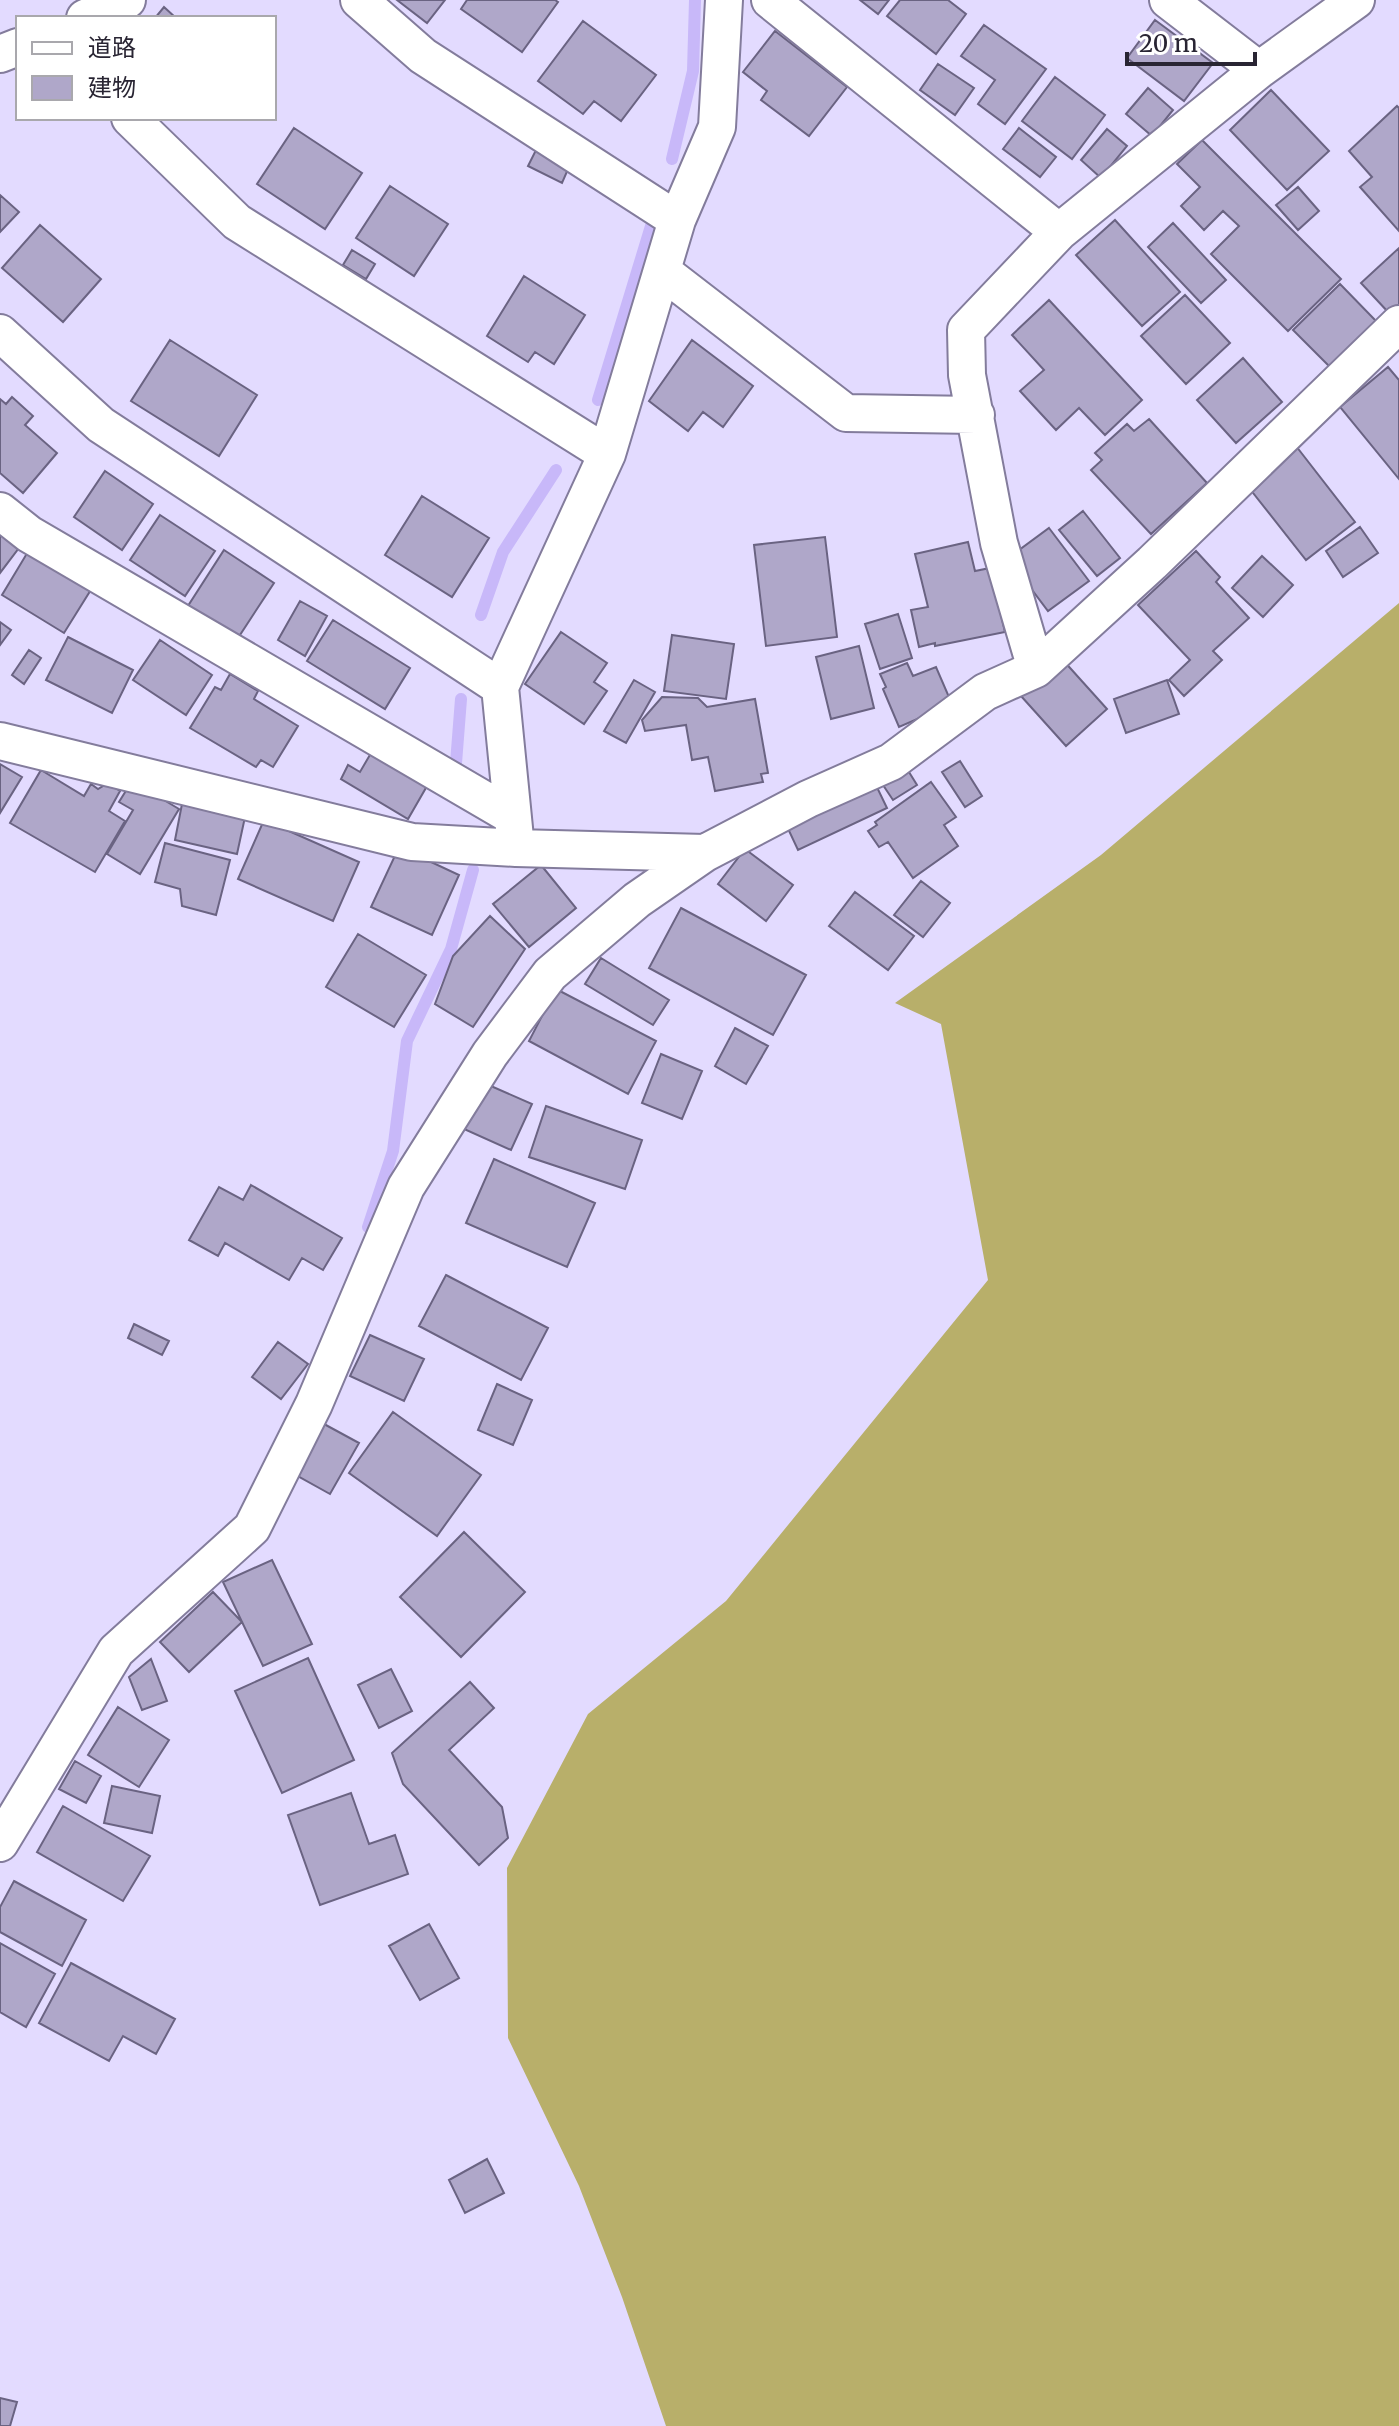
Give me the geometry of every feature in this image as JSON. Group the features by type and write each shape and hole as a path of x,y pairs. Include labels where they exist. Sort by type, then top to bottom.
{"street":[{"path":"90,16 127,0"},
{"path":"359,0 423,56 677,220"},
{"path":"514,832 500,687 607,454 677,220 717,127 724,0"},
{"path":"770,0 1059,232"},
{"path":"1168,0 1259,70"},
{"path":"1036,669 999,543 967,375 966,330 1059,232 1259,70 1356,0"},
{"path":"132,120 237,222 607,454"},
{"path":"662,271 846,413 976,415"},
{"path":"0,1843 116,1651 252,1528 314,1404 406,1187 490,1054 550,974 637,900 705,853 808,799 891,762 985,692 1036,669 1152,563 1399,324"},
{"path":"0,333 101,425 500,687"},
{"path":"0,511 29,534 514,832"},
{"path":"0,741 412,842 514,832 705,853"}],"shaded area":[{"path":"1399,603 1399,2426 666,2426 622,2297 579,2186 508,2038 507,1868 588,1714 726,1601 988,1280 941,1024 895,1003 1101,855"}],"building":[{"path":"397,0 445,0 427,23"},
{"path":"467,0 558,2 522,52 461,9"},
{"path":"860,0 889,0 878,14"},
{"path":"900,0 948,0 966,14 936,54 887,16"},
{"path":"164,7 174,16 157,16"},
{"path":"1155,20 1213,63 1184,101 1127,58"},
{"path":"583,21 656,75 621,121 594,101 583,114 538,81"},
{"path":"984,25 1046,69 1005,124 978,104 995,80 961,56"},
{"path":"775,31 847,87 809,136 761,100 767,91 743,72"},
{"path":"938,64 974,88 955,115 920,90"},
{"path":"1055,77 1105,115 1072,159 1022,121"},
{"path":"1148,88 1173,110 1152,136 1126,114"},
{"path":"1271,90 1329,151 1287,190 1230,130"},
{"path":"1397,106 1399,231 1360,187 1372,177 1349,151"},
{"path":"294,128 362,173 325,229 257,184"},
{"path":"1019,128 1056,157 1040,177 1003,149"},
{"path":"1107,129 1127,146 1101,178 1081,160"},
{"path":"1202,140 1341,279 1288,331 1211,254 1239,226 1223,211 1204,230 1181,206 1200,187 1177,164"},
{"path":"536,150 569,167 562,183 528,166"},
{"path":"390,186 448,224 414,276 356,238"},
{"path":"1298,187 1319,211 1298,230 1276,205"},
{"path":"0,195 19,212 0,232"},
{"path":"1115,220 1180,292 1142,326 1076,255"},
{"path":"1173,223 1226,280 1201,303 1148,247"},
{"path":"40,225 101,279 63,322 2,268"},
{"path":"1399,248 1399,304 1389,313 1361,283"},
{"path":"352,250 375,264 366,279 343,265"},
{"path":"524,276 585,315 554,364 535,352 528,362 487,336"},
{"path":"1340,284 1377,322 1331,368 1293,330"},
{"path":"1185,295 1230,343 1186,384 1141,336"},
{"path":"1049,300 1142,400 1105,435 1079,408 1056,430 1020,391 1044,370 1012,335"},
{"path":"170,340 257,395 219,456 131,401"},
{"path":"692,340 753,386 723,427 703,412 688,431 649,401"},
{"path":"1243,358 1282,402 1236,443 1197,400"},
{"path":"1388,367 1399,380 1399,479 1340,407"},
{"path":"12,397 33,416 25,425 57,453 23,493 0,473 0,399 6,404"},
{"path":"1149,419 1207,483 1151,534 1091,470 1102,460 1095,453 1127,424 1134,431"},
{"path":"1296,446 1355,522 1306,560 1246,484"},
{"path":"105,471 153,504 122,550 74,517"},
{"path":"422,496 489,538 452,597 385,555"},
{"path":"1083,511 1120,558 1097,576 1059,530"},
{"path":"160,515 215,551 185,596 130,560"},
{"path":"0,521 25,540 0,573"},
{"path":"1360,527 1378,553 1343,577 1326,551"},
{"path":"1049,528 1089,581 1048,611 1008,558"},
{"path":"825,537 837,637 766,646 754,545"},
{"path":"968,542 975,571 990,568 1005,632 919,647 911,610 928,607 915,554"},
{"path":"29,550 92,588 64,633 2,595"},
{"path":"224,550 274,583 236,641 186,609"},
{"path":"1196,551 1220,577 1216,582 1249,618 1213,651 1222,660 1184,696 1169,680 1190,660 1138,605"},
{"path":"1262,556 1293,585 1263,617 1232,588"},
{"path":"300,601 327,616 305,656 278,640"},
{"path":"898,614 912,658 880,669 865,624"},
{"path":"333,620 410,668 385,709 307,661"},
{"path":"0,622 11,630 0,645"},
{"path":"561,632 607,663 594,682 607,691 584,724 525,684"},
{"path":"672,635 734,644 726,699 664,691"},
{"path":"68,637 133,670 112,713 46,680"},
{"path":"160,640 212,675 186,715 133,680"},
{"path":"859,646 874,708 831,719 816,657"},
{"path":"29,650 41,658 24,684 12,675"},
{"path":"1062,659 1107,709 1066,746 1021,696"},
{"path":"907,663 913,676 936,667 952,704 899,727 880,674"},
{"path":"230,674 258,691 254,699 298,726 273,767 261,760 256,767 190,728 215,687 221,690"},
{"path":"634,680 655,692 626,743 604,731"},
{"path":"1167,680 1179,714 1126,733 1114,699"},
{"path":"662,697 698,698 707,707 755,699 768,773 761,774 763,782 715,791 708,757 692,760 686,725 645,731 642,720"},
{"path":"371,753 427,786 408,819 341,779 348,765 360,772"},
{"path":"960,761 982,796 965,807 942,772"},
{"path":"0,764 22,777 0,813"},
{"path":"904,764 917,785 893,800 879,779"},
{"path":"41,770 84,796 91,784 98,789 108,783 120,791 109,811 125,821 95,872 10,823"},
{"path":"872,777 887,808 798,850 783,818"},
{"path":"132,781 179,809 140,874 107,854 133,810 119,802"},
{"path":"931,782 956,817 944,825 958,846 913,878 888,842 879,847 868,831 877,825 875,822"},
{"path":"182,804 245,817 237,854 175,840"},
{"path":"264,820 359,862 333,921 238,879"},
{"path":"165,843 230,860 216,915 182,906 180,889 155,882"},
{"path":"399,847 459,875 432,935 371,907"},
{"path":"745,849 793,885 766,921 718,884"},
{"path":"541,865 576,908 529,947 493,904"},
{"path":"921,881 950,903 923,937 894,915"},
{"path":"855,892 914,936 888,970 829,926"},
{"path":"681,908 806,975 773,1035 649,968"},
{"path":"490,916 525,949 473,1027 435,1004 453,956"},
{"path":"358,934 426,975 394,1027 326,987"},
{"path":"601,958 669,1000 653,1025 585,984"},
{"path":"556,989 656,1041 628,1094 529,1041"},
{"path":"735,1028 768,1046 746,1084 715,1066"},
{"path":"661,1054 702,1071 682,1119 642,1103"},
{"path":"484,1083 532,1104 511,1150 464,1129"},
{"path":"546,1106 642,1140 625,1189 529,1157"},
{"path":"494,1159 595,1203 567,1267 466,1223"},
{"path":"251,1185 342,1238 323,1270 302,1258 289,1280 225,1243 218,1256 189,1240 219,1187 243,1200"},
{"path":"446,1275 548,1328 521,1380 419,1326"},
{"path":"134,1324 169,1341 162,1355 128,1338"},
{"path":"370,1335 424,1359 404,1401 350,1376"},
{"path":"278,1342 308,1364 281,1399 252,1377"},
{"path":"497,1384 532,1400 513,1445 478,1430"},
{"path":"393,1412 481,1475 437,1536 349,1473"},
{"path":"324,1424 359,1443 330,1494 296,1475"},
{"path":"464,1532 525,1592 461,1657 400,1597"},
{"path":"272,1560 312,1644 263,1666 223,1582"},
{"path":"213,1592 242,1622 189,1672 160,1642"},
{"path":"308,1658 354,1760 282,1793 235,1691"},
{"path":"151,1659 167,1701 142,1710 129,1677"},
{"path":"391,1669 412,1711 379,1728 358,1685"},
{"path":"470,1682 494,1708 449,1750 502,1807 508,1838 479,1865 403,1784 392,1753"},
{"path":"118,1707 169,1740 139,1787 88,1755"},
{"path":"75,1761 101,1776 86,1803 59,1789"},
{"path":"112,1786 160,1796 152,1833 104,1823"},
{"path":"351,1793 369,1844 395,1835 408,1874 320,1905 288,1815"},
{"path":"63,1806 150,1856 123,1901 37,1852"},
{"path":"14,1881 86,1920 62,1966 0,1932 0,1907"},
{"path":"429,1924 459,1978 420,2000 389,1946"},
{"path":"0,1943 55,1974 26,2027 0,2012"},
{"path":"71,1963 175,2019 156,2054 123,2036 109,2061 39,2023"},
{"path":"487,2159 504,2193 465,2213 449,2180"},
{"path":"0,2398 17,2402 10,2426 0,2426"}],"waterway":[{"path":"672,159 693,71 695,0"},
{"path":"598,400 651,226"},
{"path":"481,615 503,552 556,470"},
{"path":"455,776 461,699"},
{"path":"368,1227 393,1151 407,1041 451,949 473,870"}]}
